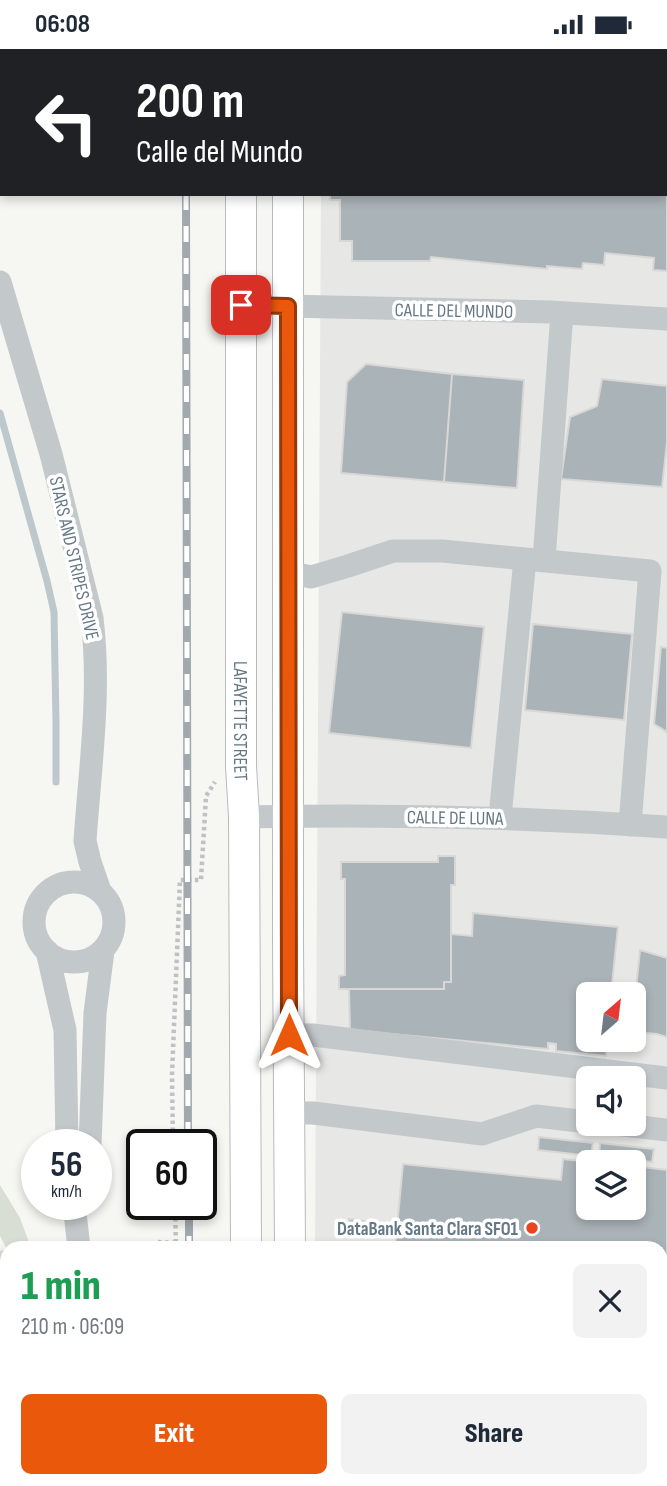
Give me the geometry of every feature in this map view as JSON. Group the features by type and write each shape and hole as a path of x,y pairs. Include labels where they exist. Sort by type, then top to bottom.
{"main road":[{"name":"LAFAYETTE STREET","path":"241,196 246,1241"},
{"path":"288,196 290,1241"}],"street":[{"name":"STARS AND STRIPES DRIVE","path":"0,282 51,454 85,586 95,646 96,685 85,841 100,891 114,914 114,927 111,940 103,951 95,1013 91,1129"},
{"name":"CALLE DEL MUNDO","path":"241,305 562,313 667,319"},
{"path":"500,817 534,559 562,313"},
{"path":"288,572 311,577 393,551 442,551 658,572 630,825"},
{"name":"CALLE DE LUNA","path":"244,817 500,817 667,827"},
{"name":"STARS AND STRIPES DRIVE","path":"67,1129 65,1030 47,951 39,941 34,927 40,901 61,884 85,841"},
{"path":"61,884 88,885 100,891"},
{"path":"47,951 69,962 81,962 103,951"},
{"path":"289,1035 313,1035 667,1078"},
{"path":"289,1113 313,1113 482,1134 536,1116 576,1121"},
{"path":"646,1128 667,1130"},
{"path":"76,1220 78,1241"},
{"path":"85,1241 86,1220"}],"path":[{"path":"173,1129 172,1075 180,880 201,880 206,796 215,782 215,775"},
{"path":"175,1220 176,1241"}],"shaded area":[{"path":"321,196 667,196 667,1241 315,1241"},
{"path":"0,1185 20,1218 28,1241 3,1241 0,1236"}],"building":[{"path":"330,196 667,196 667,271 653,270 654,258 605,253 604,265 583,263 582,269 547,266 547,269 431,257 430,261 352,261 352,241 340,241 340,200 330,200"},
{"path":"366,364 452,374 444,482 341,473 347,382"},
{"path":"452,374 524,380 517,488 444,482"},
{"path":"602,379 667,386 667,442 662,487 561,479 570,417 597,406"},
{"path":"342,612 484,627 471,748 329,733"},
{"path":"533,624 632,634 624,720 525,710"},
{"path":"661,647 667,648 667,732 654,724"},
{"path":"438,856 455,856 455,885 451,885 451,982 444,982 444,989 339,989 339,976 345,975 345,879 341,879 341,862 438,862"},
{"path":"473,913 618,927 612,982 576,982 576,1052 606,1052 606,1056 556,1051 556,1044 548,1043 548,1049 350,1030 349,989 444,989 444,982 451,982 451,934 472,936"},
{"path":"640,950 667,958 667,1037 646,1033 646,982 637,982"},
{"path":"539,1137 593,1143 592,1150 576,1150 576,1154 538,1150"},
{"path":"600,1143 654,1149 652,1162 646,1161 646,1150 599,1150"},
{"name":"DataBank Santa Clara SFO1","path":"563,1159 576,1160 576,1220 646,1220 646,1167 667,1170 667,1241 396,1241 403,1164 561,1180"},
{"path":"349,1219 379,1223 378,1236 347,1233"}],"waterway":[{"path":"0,413 54,612 56,782"}],"railway":[{"path":"186,196 188,1129"},
{"path":"189,1220 189,1241"}],"place":[{"name":"DataBank Santa Clara SFO1","path":"532,1228"}],"route":[{"path":"241,305 288,306 289,1035"}]}
